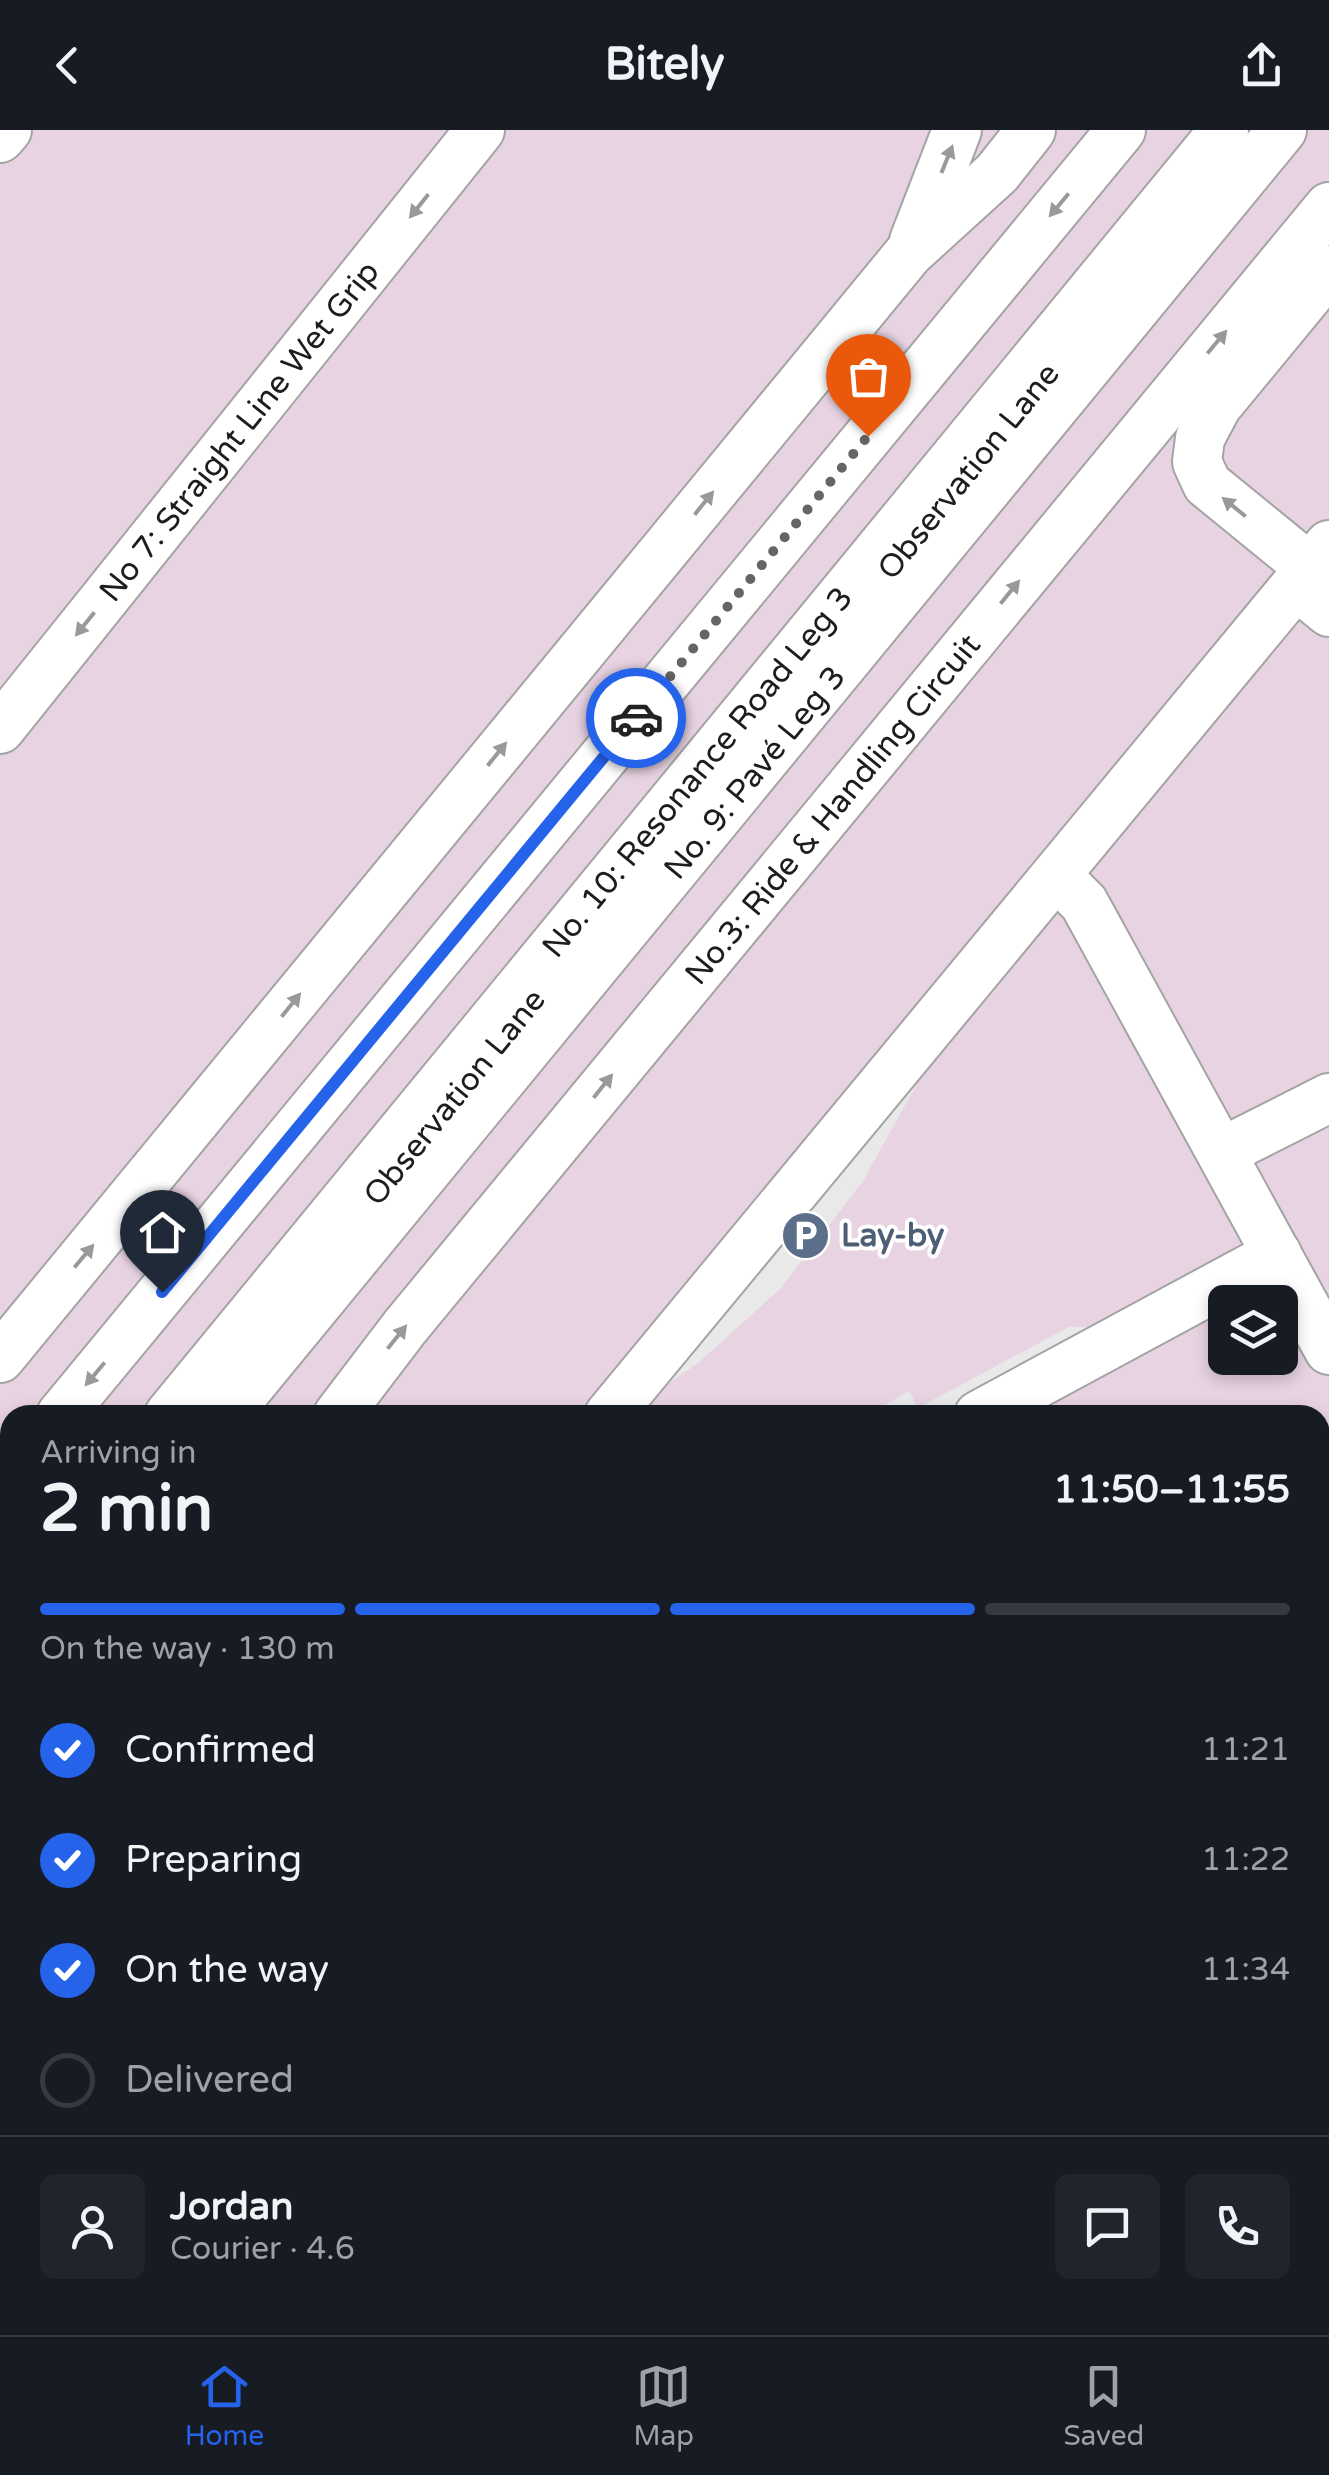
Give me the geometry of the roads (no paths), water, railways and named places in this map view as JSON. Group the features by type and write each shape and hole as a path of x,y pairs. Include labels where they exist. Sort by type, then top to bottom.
{"street":[{"path":"0,138 7,130"},
{"name":"No 7: Straight Line Wet Grip","path":"0,730 480,130"},
{"path":"909,253 956,130"},
{"path":"0,1358 909,253 997,173 1031,130"},
{"path":"69,1405 1121,130"},
{"name":"No. 10: Resonance Road Leg 3","path":"177,1405 1224,130"},
{"name":"Observation Lane","path":"201,1405 1248,130"},
{"name":"No. 9: Pavé Leg 3","path":"234,1405 1282,130"},
{"name":"No.3: Ride & Handling Circuit","path":"346,1405 443,1281 1329,207"},
{"path":"617,1405 1057,876 1316,578 1206,484 1197,462 1200,438 1217,406 1329,270"},
{"path":"1057,876 1084,903 1329,1350"},
{"path":"1222,1152 1329,1098"},
{"path":"998,1405 1277,1254"}],"place":[{"name":"Lay-by","path":"806,1235"}]}
